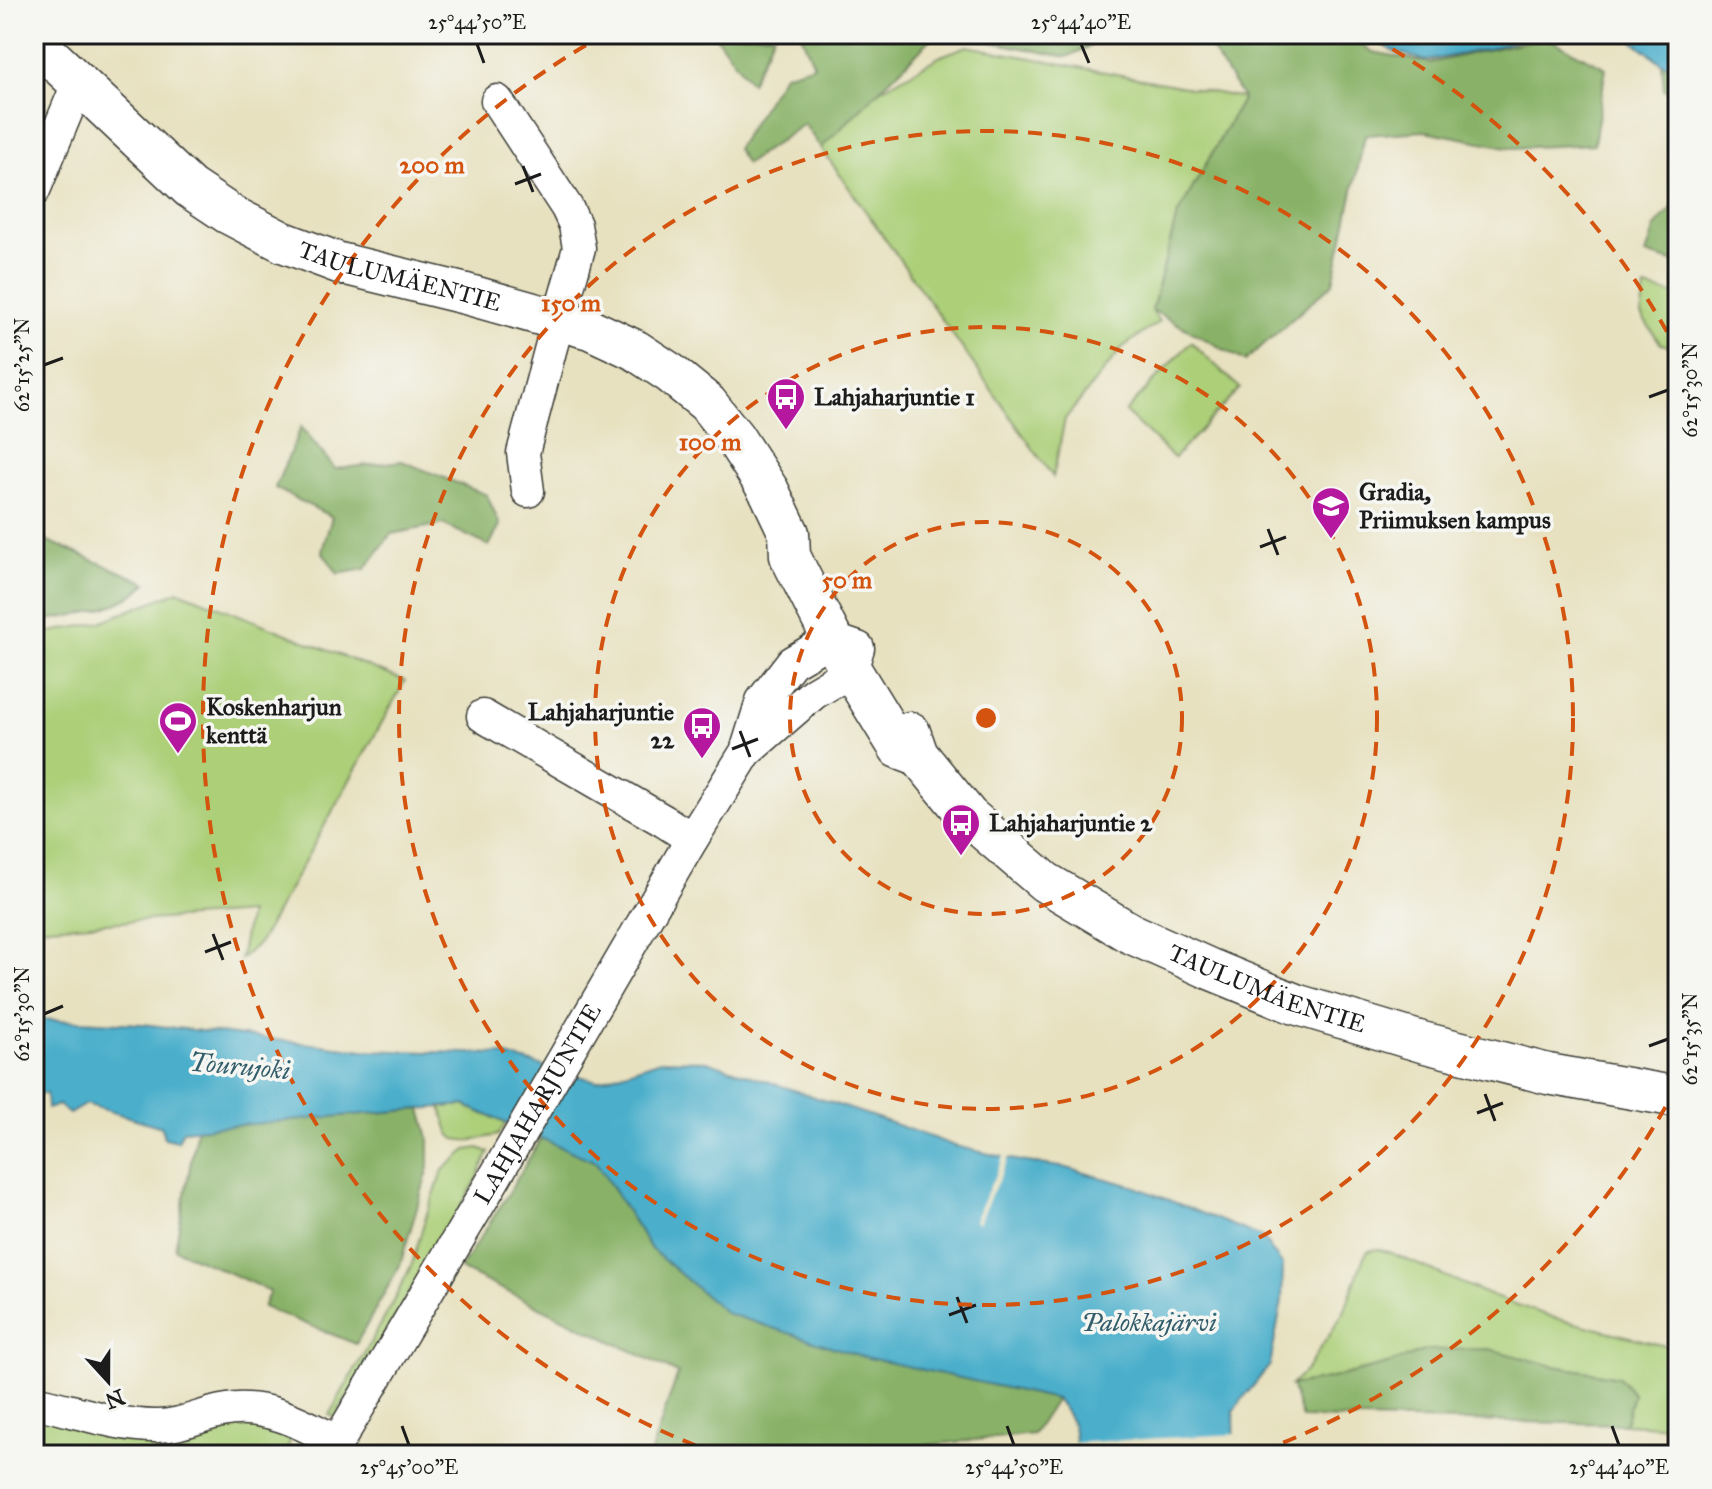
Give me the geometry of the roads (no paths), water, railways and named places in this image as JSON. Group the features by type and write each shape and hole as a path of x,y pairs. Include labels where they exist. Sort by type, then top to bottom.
{"main road":[{"name":"TAULUMÄENTIE","path":"34,41 190,188 229,214 283,242 339,263 590,329 635,350 707,403 734,437 769,491 789,533 809,544 847,653 913,735 918,755 968,816 1045,882 1130,933 1295,1004 1422,1042 1548,1074 1678,1097"}],"street":[{"path":"34,190 78,84"},
{"path":"497,101 567,208 575,225 579,248 523,453 528,491"},
{"name":"LAHJAHARJUNTIE","path":"333,1448 746,752 762,701 792,662 847,653"},
{"path":"483,716 692,839"},
{"path":"34,1402 139,1426 160,1426 242,1408 264,1411 300,1421 333,1448"}],"water":[{"path":"1365,34 1539,34 1488,49 1426,61 1391,50"},
{"path":"1624,34 1678,34 1678,69 1662,63"},
{"name":"Palokkajärvi","path":"34,1019 142,1024 363,1050 500,1054 597,1081 661,1060 707,1061 955,1146 1067,1168 1136,1187 1262,1237 1283,1266 1282,1301 1270,1365 1234,1410 1235,1455 1076,1455 1072,1425 1056,1399 864,1357 726,1313 651,1249 596,1162 464,1105 183,1130 178,1141 164,1138 162,1127 86,1104 69,1114 59,1105 47,1109 46,1093 34,1094"}],"place":[{"name":"Lahjaharjuntie 1","path":"786,431"},
{"name":"Gradia, Priimuksen kampus","path":"1331,540"},
{"name":"Koskenharjun kenttä","path":"178,755"},
{"name":"Lahjaharjuntie 22","path":"702,760"},
{"name":"Lahjaharjuntie 2","path":"961,857"}],"water label":[{"name":"Tourujoki","path":"240,1066"}]}
